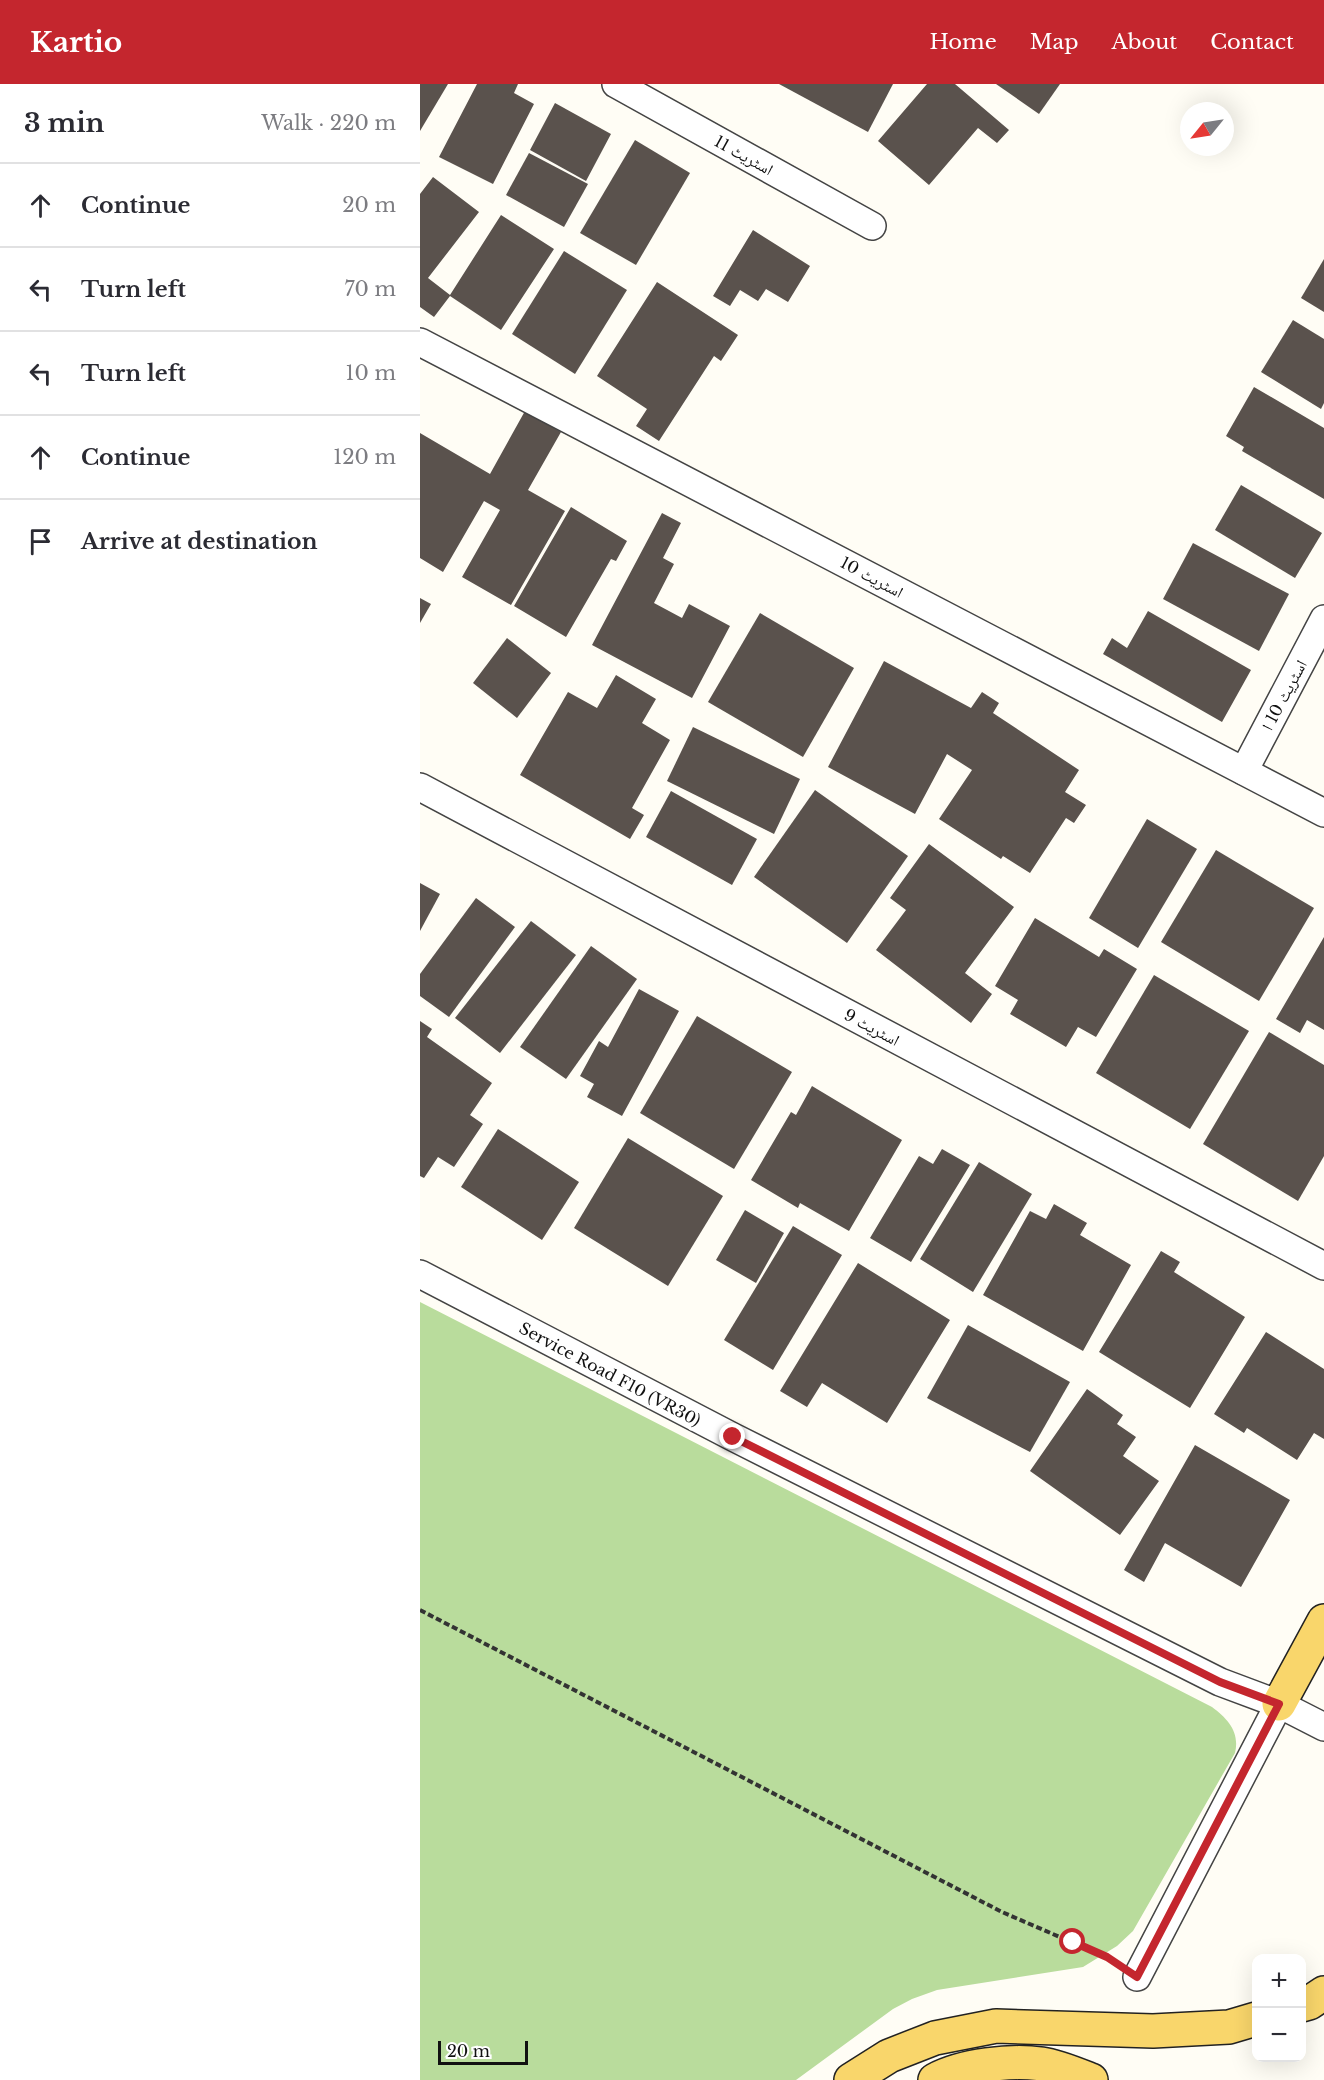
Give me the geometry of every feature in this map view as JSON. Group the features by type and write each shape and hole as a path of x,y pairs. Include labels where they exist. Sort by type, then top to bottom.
{"main road":[{"path":"1279,1704 1324,1621"},
{"path":"1306,2004 1324,1993"},
{"path":"851,2080 889,2056 935,2038 996,2026 1154,2031 1229,2027 1252,2020"},
{"path":"935,2080 945,2075 997,2063 1043,2064 1091,2080"}],"street":[{"name":"اسٹریٹ 11","path":"616,84 872,226"},
{"name":"اسٹریٹ 10","path":"420,342 1324,813"},
{"name":"اسٹریٹ 10 ا","path":"1244,771 1324,619"},
{"name":"اسٹریٹ 9","path":"420,788 1324,1266"},
{"name":"Service Road F10 (VR30)","path":"420,1275 733,1437 1220,1682 1279,1704 1324,1727"},
{"path":"1137,1977 1279,1704"}],"path":[{"path":"420,1610 1002,1912 1107,1957 1137,1977"}],"green space":[{"path":"420,1302 1218,1712 1228,1721 1234,1732 1235,1753 1133,1931 1117,1946 1083,1967 937,1990 912,1999 893,2009 796,2080 420,2080"}],"building":[{"path":"420,84 448,84 420,131"},
{"path":"477,84 518,84 514,93 534,104 493,184 439,157"},
{"path":"779,84 893,84 868,132"},
{"path":"927,84 955,84 1009,130 997,143 978,128 929,185 878,141"},
{"path":"996,84 1060,84 1039,114"},
{"path":"555,103 611,134 586,181 530,150"},
{"path":"635,140 690,173 636,265 580,233"},
{"path":"529,153 588,184 564,227 506,195"},
{"path":"433,177 479,212 428,278 450,295 501,215 554,249 501,330 450,296 434,317 420,307 420,194"},
{"path":"753,230 810,266 788,302 766,289 758,301 740,290 730,306 713,296"},
{"path":"564,251 627,290 575,374 512,334"},
{"path":"1324,259 1324,312 1301,298"},
{"path":"657,282 738,335 721,361 714,356 659,441 636,426 647,409 597,376"},
{"path":"1293,320 1324,339 1324,403 1321,409 1261,372"},
{"path":"1254,387 1324,428 1324,499 1242,451 1244,447 1226,436"},
{"path":"525,411 561,432 528,490 565,511 511,605 462,577 500,510 484,501 443,572 420,558 420,433 490,474"},
{"path":"1241,485 1322,533 1295,578 1215,530"},
{"path":"571,507 627,541 616,561 611,559 566,637 514,606"},
{"path":"662,513 681,523 663,558 674,564 654,603 682,618 689,604 730,626 692,698 592,645"},
{"path":"1193,543 1289,594 1259,651 1163,599"},
{"path":"420,598 431,604 420,623"},
{"path":"1148,611 1251,670 1222,722 1103,654 1112,638 1127,648"},
{"path":"760,613 854,668 803,757 708,702"},
{"path":"507,638 551,673 517,718 473,683"},
{"path":"884,661 971,708 982,692 999,703 993,713 1079,770 1065,792 1086,805 1074,823 1066,818 1030,873 1003,856 1001,859 939,819 972,770 947,754 915,814 828,767"},
{"path":"616,675 656,699 642,723 670,740 632,808 644,815 630,839 520,775 568,692 597,708"},
{"path":"693,727 800,779 774,834 667,781"},
{"path":"815,790 908,856 847,943 754,877"},
{"path":"671,791 757,839 732,885 646,837"},
{"path":"1147,819 1197,849 1138,948 1089,918"},
{"path":"929,844 1014,907 965,973 992,994 971,1023 876,950 906,910 890,898"},
{"path":"1216,850 1314,908 1259,1001 1161,942"},
{"path":"420,883 440,894 420,931"},
{"path":"476,898 515,927 449,1017 420,996 420,974"},
{"path":"1035,918 1099,957 1104,949 1137,969 1096,1037 1078,1027 1066,1047 1010,1014 1018,1000 995,986"},
{"path":"531,921 576,955 500,1053 455,1018"},
{"path":"1324,937 1324,1030 1307,1020 1300,1033 1276,1019"},
{"path":"591,946 637,979 566,1079 520,1047"},
{"path":"1154,975 1249,1031 1190,1129 1096,1073"},
{"path":"639,989 679,1011 622,1116 587,1097 594,1084 580,1076 599,1041 608,1047"},
{"path":"697,1016 792,1072 734,1169 640,1113"},
{"path":"420,1021 432,1029 427,1037 492,1083 470,1115 483,1124 454,1167 438,1157 424,1178 420,1176"},
{"path":"1269,1032 1324,1065 1324,1156 1298,1201 1203,1144"},
{"path":"812,1086 902,1140 849,1231 800,1203 798,1208 751,1180 791,1112 796,1115"},
{"path":"498,1129 579,1182 542,1240 461,1187"},
{"path":"628,1138 723,1196 668,1286 574,1228"},
{"path":"942,1149 970,1165 911,1262 870,1238 919,1156 933,1164"},
{"path":"979,1162 1032,1194 973,1292 920,1259"},
{"path":"1054,1204 1087,1223 1080,1235 1131,1265 1083,1351 983,1295 1030,1211 1046,1219"},
{"path":"745,1210 784,1233 756,1283 716,1260"},
{"path":"793,1226 842,1255 773,1370 724,1340"},
{"path":"1161,1251 1180,1262 1174,1272 1245,1317 1190,1408 1099,1352"},
{"path":"858,1263 950,1320 887,1423 822,1383 807,1407 780,1391"},
{"path":"968,1325 1070,1382 1030,1452 927,1398"},
{"path":"1266,1332 1324,1369 1324,1439 1314,1433 1297,1460 1247,1428 1244,1433 1214,1414"},
{"path":"1087,1389 1123,1415 1117,1424 1136,1437 1123,1456 1159,1481 1120,1535 1030,1471"},
{"path":"1195,1445 1290,1500 1241,1587 1165,1543 1144,1582 1124,1570"}],"route":[{"path":"733,1437 1220,1682 1279,1704 1137,1977 1107,1957 1073,1942"}]}
